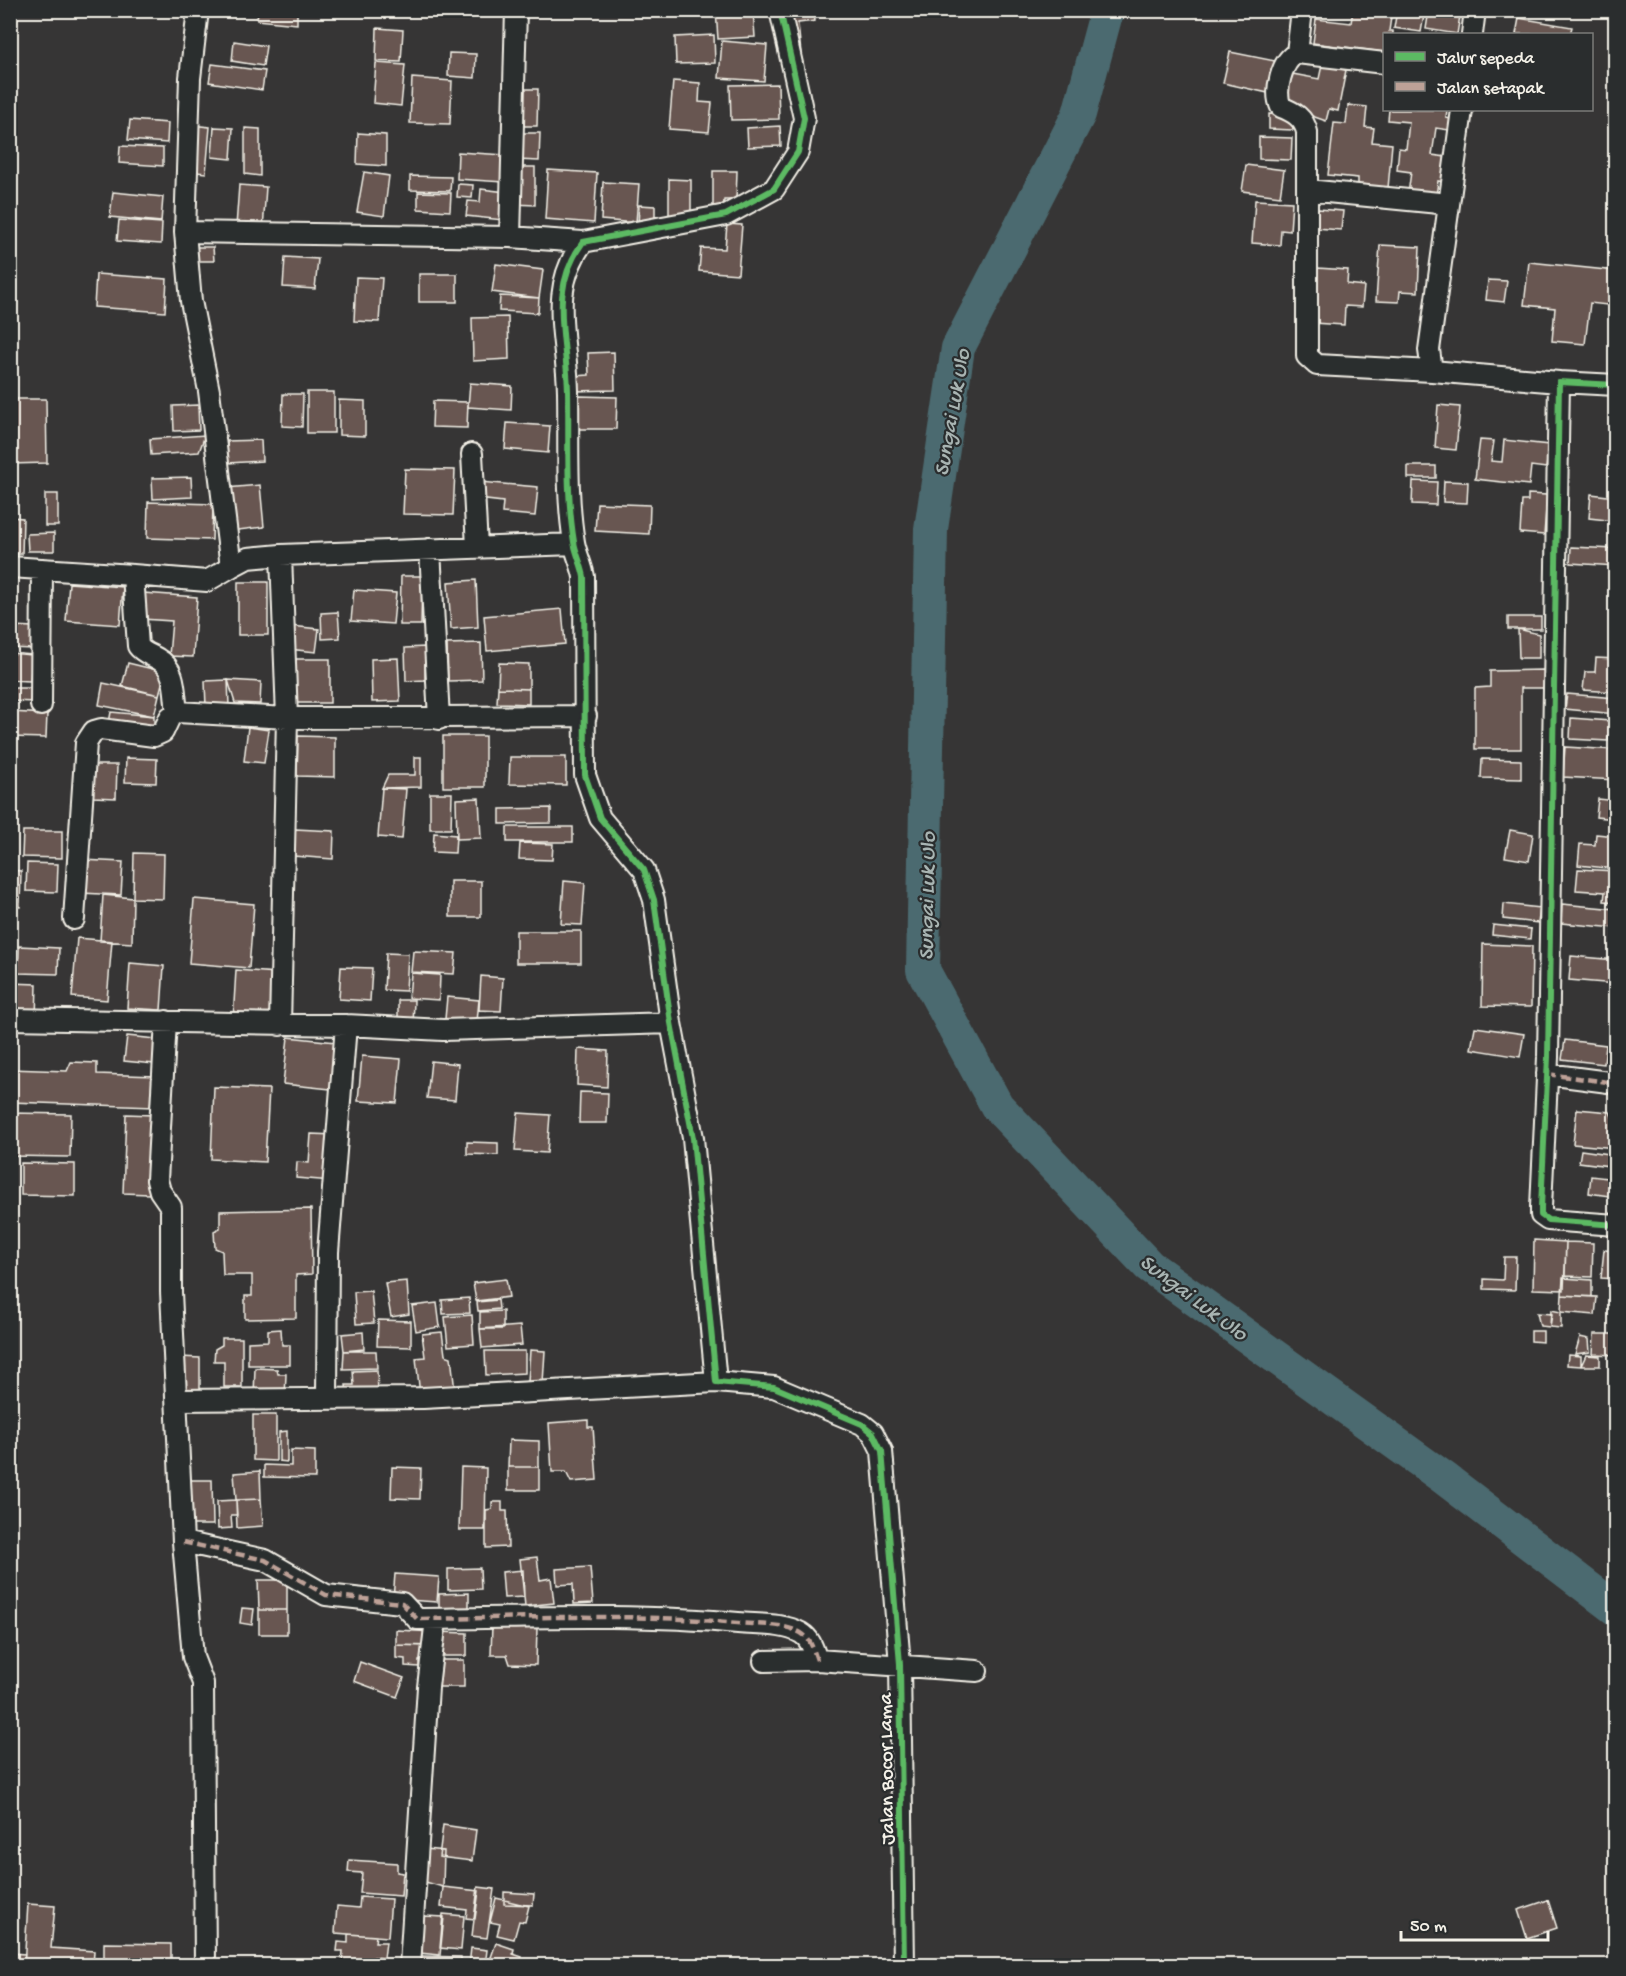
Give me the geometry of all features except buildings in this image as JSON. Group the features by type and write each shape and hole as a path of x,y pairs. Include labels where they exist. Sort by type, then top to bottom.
{"street":[{"path":"198,10 190,78 185,232 191,301 209,391 231,567"},
{"path":"510,237 516,10"},
{"path":"185,232 510,237 583,242 726,214 774,189 798,152 804,126 780,10"},
{"path":"1297,53 1302,10"},
{"path":"1472,33 1475,10"},
{"path":"1383,63 1297,53 1288,58 1281,74 1279,99 1281,107 1295,112 1307,129 1306,343 1307,356 1311,363 1616,385"},
{"path":"1432,371 1429,350 1462,111"},
{"path":"1307,190 1449,204"},
{"path":"583,242 572,257 563,281 561,334 568,393 566,435 574,544 582,562 584,577 585,775 600,818 644,870 654,900 672,1023 693,1138 717,1382"},
{"path":"1559,382 1547,1074 1541,1215 1548,1220 1616,1225"},
{"path":"472,454 477,547"},
{"path":"10,567 207,581 248,558 574,544"},
{"path":"430,549 439,719"},
{"path":"280,1025 287,718 281,555"},
{"path":"41,705 42,569"},
{"path":"133,575 138,645 143,652 168,665 190,713"},
{"path":"74,920 86,743 90,735 101,729 154,736 163,732 170,717 190,713 287,718 439,719 586,716"},
{"path":"10,1019 346,1025 453,1030 672,1023"},
{"path":"166,1021 157,1180 160,1191 171,1207 171,1292 178,1400 183,1542 193,1657 203,1683 205,1965"},
{"path":"327,1398 328,1252 346,1025"},
{"path":"1547,1074 1616,1083"},
{"name":"Jalan Bocor Lama","path":"178,1400 423,1398 717,1382 774,1387 862,1424 873,1433 882,1451 893,1573 900,1664 904,1965"},
{"path":"183,1542 265,1560 326,1595 402,1603 417,1619 674,1617 786,1627 801,1634 811,1643 817,1660"},
{"path":"410,1965 428,1688 436,1619"},
{"path":"764,1661 817,1660 977,1671"}],"waterway":[{"name":"Sungai Luk Ulo","path":"1107,10 1079,114 958,348 931,529 923,970 997,1106 1149,1266 1444,1478 1616,1609"}],"marked path":[{"path":"1547,1074 1616,1083"},
{"path":"183,1542 265,1560 326,1595 402,1603 417,1619 618,1617 770,1625 794,1630 804,1635 817,1660"}],"cycle path":[{"path":"780,10 804,118 798,152 774,189 726,215 583,242 565,278 562,315 568,391 570,505 574,542 584,577 585,775 600,818 644,870 654,900 671,1023 693,1138 716,1382 774,1387 862,1424 873,1433 882,1451 900,1664 904,1966"},
{"path":"1616,385 1559,382 1548,1057 1541,1207 1541,1215 1548,1220 1616,1225"}]}
